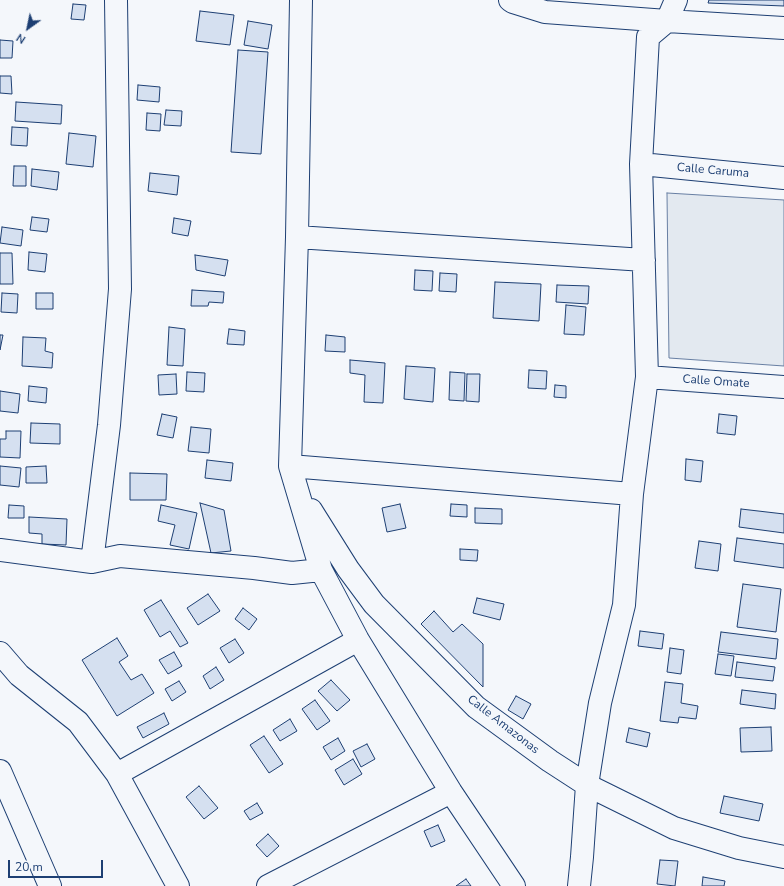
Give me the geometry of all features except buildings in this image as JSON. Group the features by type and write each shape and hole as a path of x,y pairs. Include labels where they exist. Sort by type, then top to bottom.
{"street":[{"path":"92,562 109,425 120,289 116,0"},
{"path":"301,0 297,237 290,466 321,570 358,640 451,792 514,886"},
{"path":"510,0 545,12 784,28"},
{"path":"579,886 587,785 600,703 624,605 632,494 647,376 641,164 648,37 667,21 676,0"},
{"name":"Calle Caruma","path":"641,164 784,178"},
{"path":"297,237 644,260"},
{"name":"Calle Omate","path":"647,376 784,386"},
{"path":"290,466 632,494"},
{"name":"Calle Amazonas","path":"297,489 348,569 374,604 476,707 550,761 587,785 674,828 739,848 784,857"},
{"path":"0,550 92,562 120,556 246,567 292,573 321,570"},
{"path":"117,774 358,640"},
{"path":"0,653 19,675 78,722 117,774 178,886"},
{"path":"0,771 50,886"},
{"path":"268,886 451,792"}],"shaded area":[{"path":"667,193 784,200 784,366 669,358"}]}
